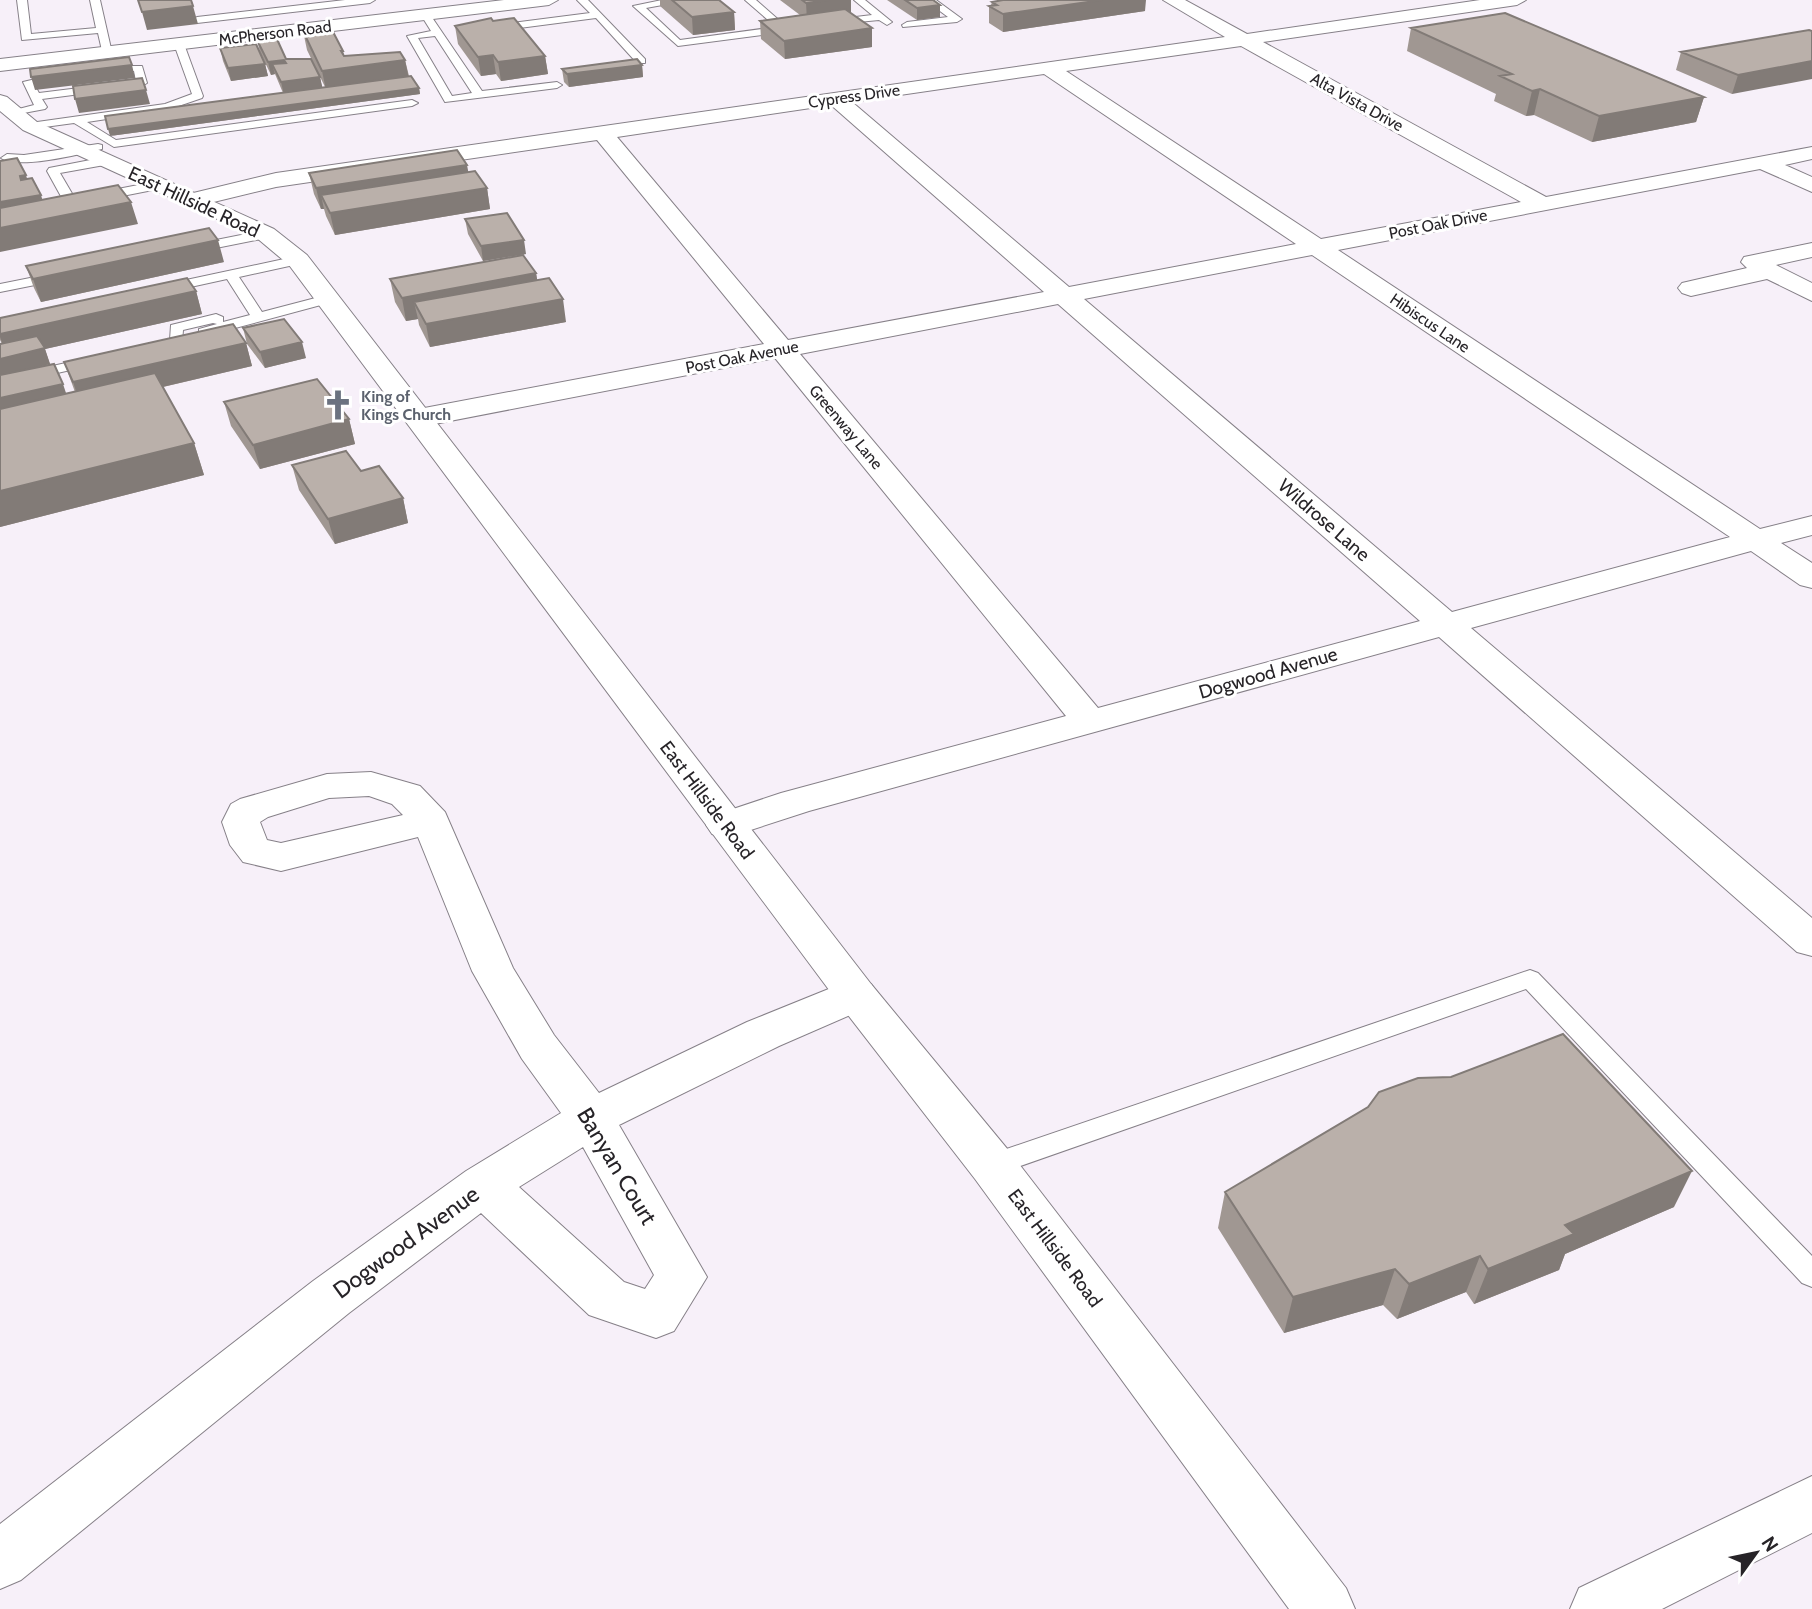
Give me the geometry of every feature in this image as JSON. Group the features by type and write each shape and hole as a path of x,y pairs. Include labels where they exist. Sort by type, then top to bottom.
{"street":[{"name":"McPherson Road","path":"0,65 101,69 179,44 426,15 483,11 546,0"},
{"name":"Alta Vista Drive","path":"1172,0 1542,204"},
{"name":"Cypress Drive","path":"176,192 276,180 1517,0"},
{"name":"Hibiscus Lane","path":"1048,68 1812,578"},
{"name":"Wildrose Lane","path":"836,99 1812,941"},
{"name":"East Hillside Road","path":"57,128 176,192 265,234 298,260 856,995 992,1165 1325,1609"},
{"name":"Greenway Lane","path":"602,132 1090,722"},
{"name":"Post Oak Drive","path":"1064,295 1812,153"},
{"path":"1762,162 1812,185"},
{"path":"1690,288 1812,250"},
{"path":"1761,267 1812,293"},
{"name":"Post Oak Avenue","path":"419,418 1064,295"},
{"name":"Dogwood Avenue","path":"726,825 795,802 1812,525"},
{"name":"Banyan Court","path":"431,821 493,971 538,1047 591,1118 682,1277 656,1315 607,1299 483,1185"},
{"name":"Dogwood Avenue","path":"0,1560 331,1297 483,1185 591,1118 764,1034 856,995"},
{"path":"1600,1609 1812,1503"}],"lane":[{"path":"71,202 52,171 57,128 76,88 101,69 102,30 95,0"},
{"path":"197,20 297,4 370,0"},
{"path":"582,0 641,61"},
{"path":"685,0 639,6 678,43 798,27"},
{"path":"750,0 784,29"},
{"path":"859,0 909,39"},
{"path":"907,26 957,19 930,0"},
{"path":"351,1 360,23"},
{"path":"297,4 304,29"},
{"path":"37,5 23,6 26,38 102,30"},
{"path":"483,11 493,24 493,31 598,15"},
{"path":"426,15 444,35 479,95"},
{"path":"826,24 881,17"},
{"path":"444,35 412,36 449,100 557,85"},
{"path":"57,128 167,107 198,96 179,44"},
{"path":"57,128 28,82 72,73"},
{"path":"57,128 412,103"},
{"path":"0,216 71,202 176,192"},
{"path":"171,253 265,234"},
{"path":"153,291 298,260"},
{"path":"0,288 77,272"},
{"path":"231,275 257,316"},
{"path":"170,341 327,299"},
{"path":"0,382 112,356"},
{"path":"992,1165 1530,979 1812,1275"}],"building":[{"path":"138,0 191,0 193,6 142,12"},
{"path":"672,0 719,0 734,12 692,17"},
{"path":"802,0 829,0 806,3"},
{"path":"905,0 933,0 940,5 917,8"},
{"path":"1102,0 1003,14 989,6 997,5 992,2"},
{"path":"845,9 872,28 784,41 760,21"},
{"path":"1505,13 1704,97 1599,116 1540,89 1532,91 1500,76 1512,74 1411,28"},
{"path":"491,18 493,21 514,18 545,56 498,62 493,55 478,57 455,26"},
{"path":"331,28 344,56 400,52 405,60 322,71 303,31"},
{"path":"1812,31 1812,61 1738,75 1681,52"},
{"path":"276,37 286,59 311,59 320,77 281,82 272,64 286,63 284,60 268,62 257,40"},
{"path":"256,44 265,64 228,68 220,48"},
{"path":"129,57 132,65 31,77 30,69"},
{"path":"637,59 642,65 567,74 562,69"},
{"path":"411,76 419,88 108,129 105,116"},
{"path":"142,78 146,90 75,99 73,86"},
{"path":"457,150 467,165 316,188 309,173"},
{"path":"17,158 26,175 20,176 21,180 32,178 41,195 0,202 0,161"},
{"path":"475,171 487,188 330,213 321,195"},
{"path":"118,185 131,202 0,228 0,208"},
{"path":"507,213 524,240 481,246 465,219"},
{"path":"209,228 218,240 33,279 26,266"},
{"path":"523,255 536,273 402,298 390,279"},
{"path":"187,278 196,291 0,334 0,318"},
{"path":"549,278 563,299 426,324 414,302"},
{"path":"284,319 302,342 260,352 243,328"},
{"path":"233,324 246,343 73,382 64,362"},
{"path":"37,336 45,348 0,359 0,344"},
{"path":"54,364 63,384 0,398 0,375"},
{"path":"155,373 194,443 0,491 0,409"},
{"path":"317,379 349,419 253,445 224,402"},
{"path":"346,451 361,471 379,466 403,498 328,519 292,465"},
{"path":"1563,1034 1692,1171 1565,1225 1574,1234 1488,1269 1480,1256 1409,1284 1395,1269 1293,1297 1225,1192 1368,1107 1379,1092 1418,1078 1451,1077"}],"place":[{"name":"King of Kings Church","path":"338,405"}]}
